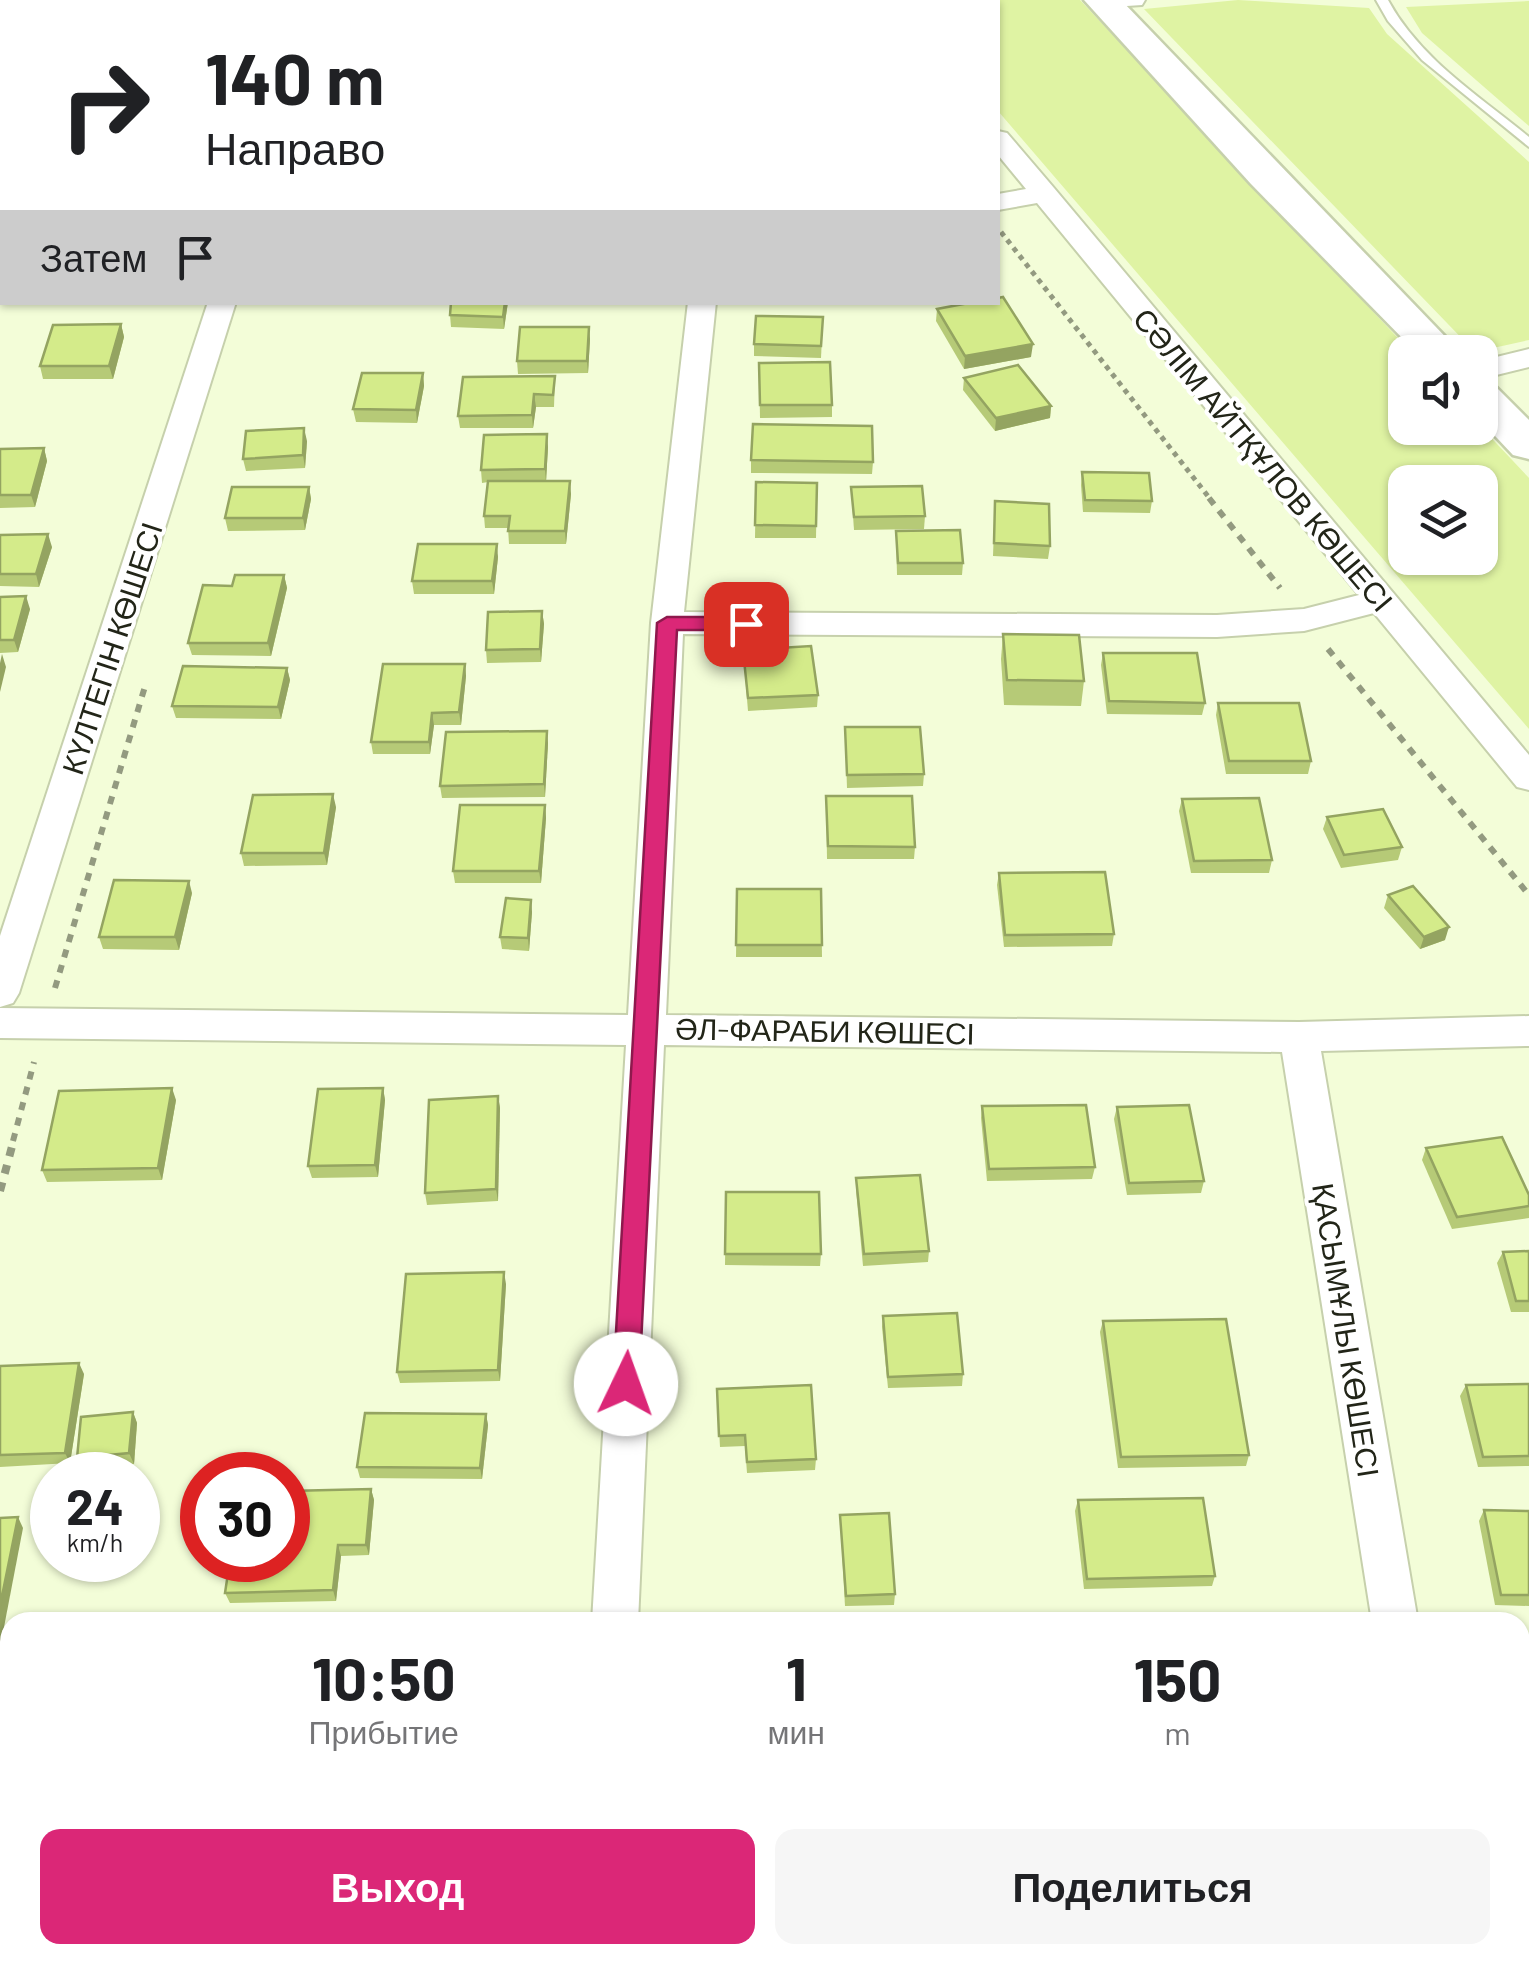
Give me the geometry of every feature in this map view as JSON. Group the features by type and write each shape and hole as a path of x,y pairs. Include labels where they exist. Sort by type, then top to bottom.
{"highway":[{"path":"1113,1 1265,176 1421,335"},
{"path":"1498,414 1529,446"}],"street":[{"name":"СӘЛІМ АЙТҚҰЛОВ КӨШЕСІ","path":"1000,141 1529,778"},
{"path":"1000,202 1045,194"},
{"name":"КҮЛТЕГІН КӨШЕСІ","path":"0,993 221,305"},
{"path":"615,1612 667,623 702,305"},
{"path":"1498,366 1529,358"},
{"path":"667,623 1217,626 1304,620 1381,600"},
{"name":"ӘЛ-ФАРАБИ КӨШЕСІ","path":"0,1022 1299,1037 1529,1031"},
{"name":"ҚАСЫМҰЛЫ КӨШЕСІ","path":"1299,1037 1392,1612"}],"lane":[{"path":"1382,0 1389,17 1410,40 1529,143"}],"path":[{"path":"1000,230 1304,620 1529,895"},
{"path":"0,1192 44,1024 147,682"}],"green space":[{"path":"1000,0 1080,0 1395,335 1388,335 1388,445 1498,445 1529,478 1529,729 1397,575 1498,575 1498,465 1388,465 1388,565 1000,113"},
{"path":"1238,0 1369,8 1387,34 1529,162 1529,340 1498,347 1498,335 1459,335 1144,9"},
{"path":"1529,1 1529,126 1422,33 1406,7"}],"building":[{"path":"1000,298 1033,344 965,356 937,309 1000,305"},
{"path":"451,305 505,305 503,317 450,315"},
{"path":"756,316 823,317 821,346 754,344"},
{"path":"121,324 109,366 40,366 53,325"},
{"path":"520,327 589,327 587,361 517,361"},
{"path":"830,362 832,405 760,405 759,363"},
{"path":"1018,365 1051,406 996,418 964,378"},
{"path":"362,373 423,373 416,410 353,409"},
{"path":"555,376 553,395 534,394 532,415 458,416 463,377"},
{"path":"753,424 872,426 873,462 751,460"},
{"path":"304,428 303,455 243,459 246,431"},
{"path":"547,434 545,469 481,470 484,435"},
{"path":"44,448 31,495 0,495 0,449"},
{"path":"1082,472 1149,473 1152,501 1085,500"},
{"path":"488,481 570,481 565,531 508,531 510,516 484,516"},
{"path":"756,482 817,483 816,526 755,525"},
{"path":"922,486 925,516 854,517 851,487"},
{"path":"232,487 309,487 303,518 225,518"},
{"path":"995,501 1049,504 1050,546 994,543"},
{"path":"960,530 963,563 898,563 896,531"},
{"path":"48,534 36,574 0,574 0,535"},
{"path":"418,544 497,544 492,581 412,581"},
{"path":"235,575 284,575 268,643 188,643 203,585 232,586"},
{"path":"26,596 14,640 0,640 0,597"},
{"path":"542,611 540,649 486,650 488,612"},
{"path":"1003,634 1079,635 1084,681 1007,680"},
{"path":"811,646 818,695 748,698 743,650"},
{"path":"1103,653 1197,653 1205,703 1109,701"},
{"path":"383,664 465,664 459,712 432,713 429,742 371,742"},
{"path":"183,666 287,668 278,707 172,706"},
{"path":"1218,703 1299,703 1311,761 1229,761"},
{"path":"845,727 920,727 924,774 847,775"},
{"path":"547,731 544,784 440,786 446,732"},
{"path":"333,794 324,853 241,853 253,795"},
{"path":"826,796 912,796 915,847 828,846"},
{"path":"1259,798 1272,860 1194,861 1182,799"},
{"path":"460,805 545,805 539,871 453,871"},
{"path":"1383,809 1402,847 1344,855 1327,817"},
{"path":"1105,872 1114,934 1005,935 999,873"},
{"path":"114,880 189,881 175,937 99,937"},
{"path":"1413,886 1449,927 1424,937 1388,895"},
{"path":"737,889 821,889 822,945 736,945"},
{"path":"506,898 531,900 528,938 500,937"},
{"path":"172,1088 158,1168 42,1170 59,1091"},
{"path":"383,1088 375,1165 308,1166 318,1089"},
{"path":"498,1096 496,1189 425,1193 429,1100"},
{"path":"1086,1105 1095,1167 989,1169 982,1106"},
{"path":"1189,1105 1204,1181 1129,1183 1117,1107"},
{"path":"1502,1137 1529,1195 1529,1206 1457,1217 1426,1148"},
{"path":"920,1175 929,1251 864,1254 856,1178"},
{"path":"726,1192 819,1192 821,1254 725,1254"},
{"path":"1529,1251 1529,1301 1516,1301 1503,1252"},
{"path":"504,1272 498,1370 397,1372 406,1274"},
{"path":"957,1313 963,1374 888,1377 883,1316"},
{"path":"1226,1319 1249,1455 1121,1457 1103,1321"},
{"path":"79,1363 65,1452 0,1455 0,1366"},
{"path":"1529,1384 1529,1456 1483,1457 1466,1385"},
{"path":"811,1385 816,1459 747,1462 745,1435 719,1436 717,1389"},
{"path":"133,1412 129,1452 78,1452 81,1417"},
{"path":"365,1413 486,1414 480,1468 357,1467"},
{"path":"371,1489 366,1545 338,1545 333,1590 225,1593 227,1582 310,1582 310,1490"},
{"path":"1203,1498 1215,1576 1087,1579 1078,1500"},
{"path":"1484,1510 1529,1511 1529,1595 1501,1595"},
{"path":"889,1513 895,1594 846,1596 840,1515"},
{"path":"18,1517 0,1606 0,1518"}],"route":[{"path":"626,1384 667,623 746,624"}]}
